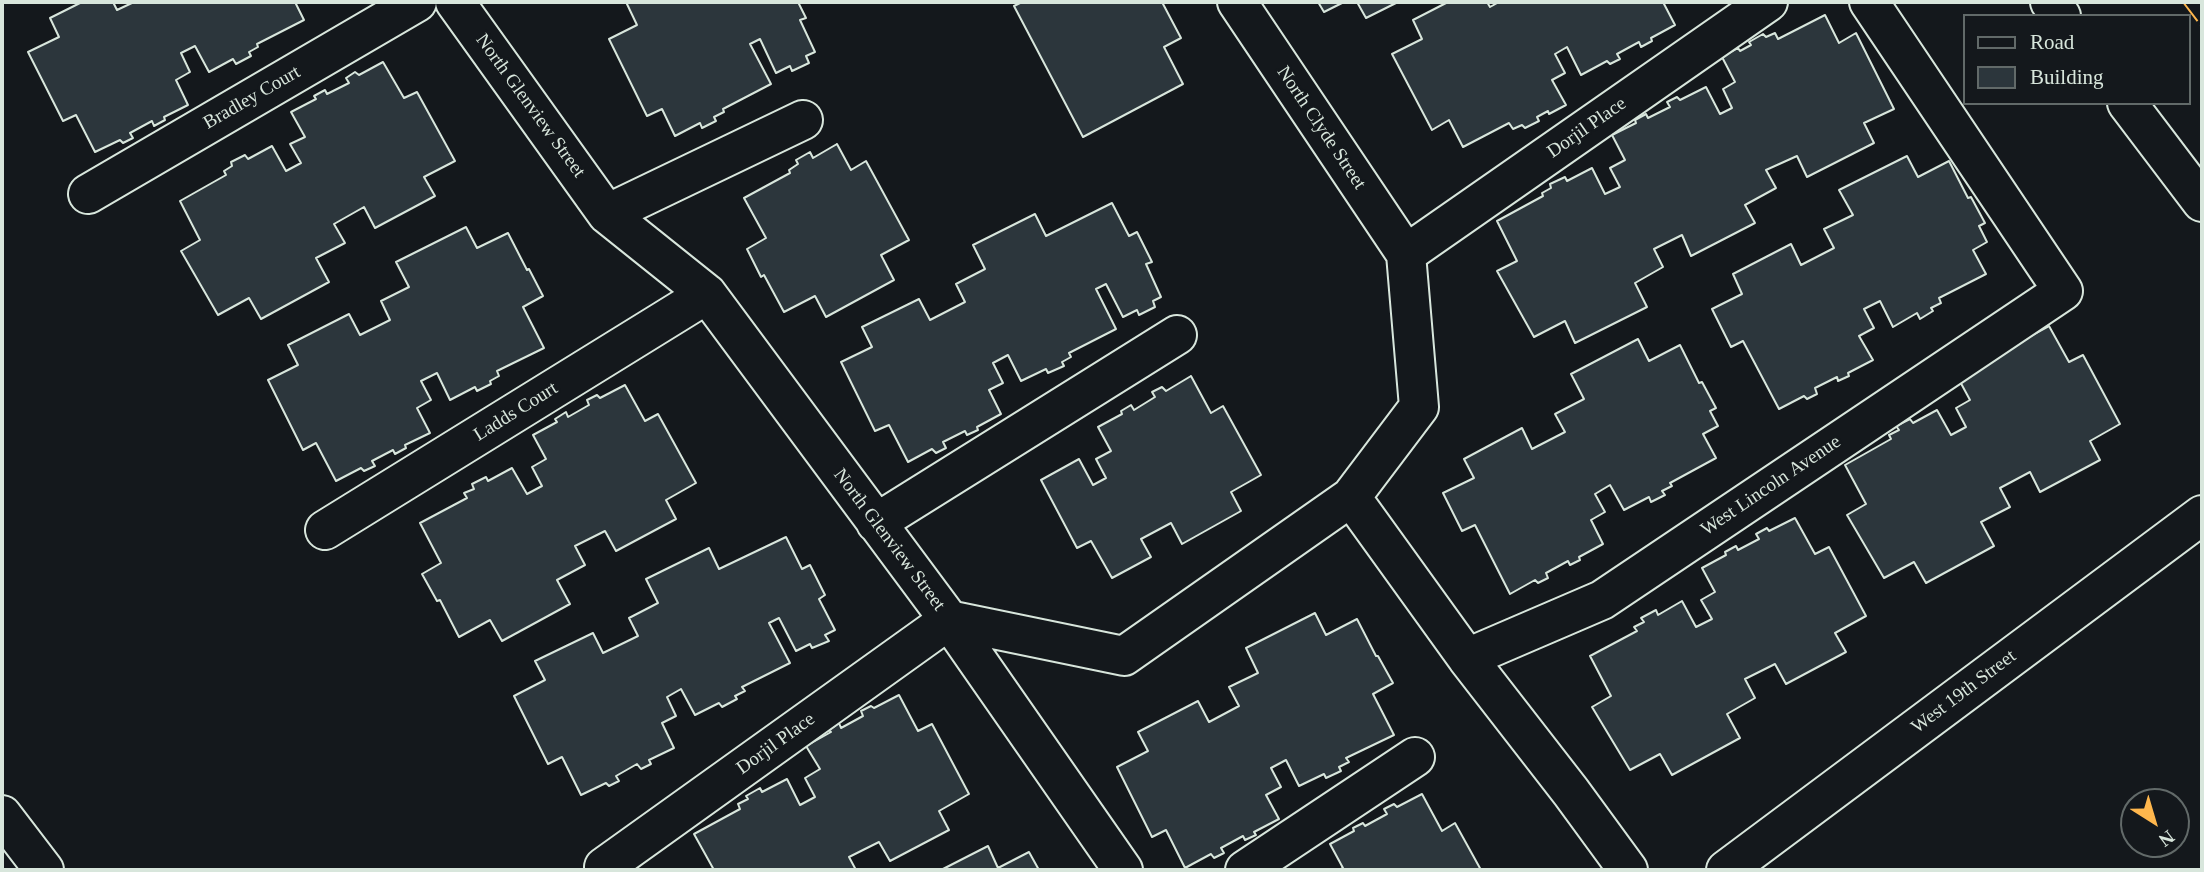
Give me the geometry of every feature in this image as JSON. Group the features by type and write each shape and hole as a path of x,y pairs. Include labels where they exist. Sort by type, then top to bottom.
{"street":[{"name":"Bradley Court","path":"88,194 417,2"},
{"name":"North Glenview Street","path":"455,2 607,214 707,294 949,620 1124,656 1351,497 1419,407 1406,254"},
{"name":"North Clyde Street","path":"1237,2 1406,254"},
{"name":"Dorjil Place","path":"1406,254 1768,2"},
{"name":"West Lincoln Avenue","path":"1467,657 1602,600 2063,291 1869,2"},
{"path":"2129,105 2202,202"},
{"path":"607,214 803,120"},
{"name":"Ladds Court","path":"325,530 707,294"},
{"path":"876,523 1177,335"},
{"path":"1351,497 1467,657 1572,792 1628,870"},
{"name":"West 19th Street","path":"1726,870 2202,515"},
{"path":"949,620 1123,870"},
{"name":"Dorjil Place","path":"605,869 949,620"},
{"path":"1245,870 1415,757"},
{"path":"2,815 44,870"}],"building":[{"path":"82,2 113,2 117,10 134,2 295,2 304,20 257,44 258,47 249,52 251,56 236,64 233,59 209,72 195,46 181,53 190,72 176,80 188,105 164,117 165,120 154,126 152,121 130,133 133,138 123,143 120,140 95,152 76,115 63,121 28,52 59,37 50,18"},
{"path":"626,2 798,2 806,18 800,20 815,52 806,56 809,63 792,71 790,66 776,73 760,39 750,44 771,84 723,109 724,112 714,117 716,121 702,128 700,123 675,136 662,109 647,116 609,39 637,25"},
{"path":"1022,2 1162,2 1181,38 1164,47 1183,84 1083,137 1014,6"},
{"path":"1318,2 1344,2 1324,12"},
{"path":"1357,2 1398,2 1366,18"},
{"path":"1448,2 1487,2 1490,7 1499,2 1663,2 1675,25 1651,38 1652,41 1641,47 1639,42 1617,54 1620,59 1610,64 1607,61 1581,75 1567,47 1555,54 1565,73 1552,80 1566,105 1537,117 1539,121 1525,128 1522,125 1513,129 1509,123 1463,147 1449,120 1432,130 1392,54 1422,39 1413,20"},
{"path":"1825,15 1839,43 1856,33 1894,109 1864,123 1874,143 1807,177 1797,156 1766,170 1776,188 1745,205 1755,223 1691,256 1682,235 1654,249 1663,267 1635,283 1647,307 1575,343 1565,321 1534,337 1497,271 1517,261 1497,221 1543,196 1542,193 1551,188 1550,184 1565,177 1567,181 1592,168 1605,194 1620,187 1610,168 1625,160 1612,135 1636,123 1635,120 1646,114 1648,118 1670,107 1667,102 1677,97 1680,100 1706,87 1720,114 1732,108 1723,89 1735,82 1722,57 1738,48 1740,51 1751,45 1749,42 1763,34 1766,37 1775,33 1778,39"},
{"path":"383,62 404,98 417,92 455,161 424,177 435,196 375,228 364,207 334,224 345,243 316,258 329,282 261,319 249,298 218,315 181,251 200,240 180,201 226,175 224,171 232,166 231,162 245,155 248,159 272,146 286,171 301,163 290,144 305,137 291,112 316,99 314,96 325,90 327,94 349,83 346,78 355,72 359,75"},
{"path":"837,144 851,170 866,161 909,240 881,255 894,280 826,317 815,296 784,312 764,275 761,277 747,249 766,238 744,198 790,173 789,170 798,164 796,160 810,152 813,158"},
{"path":"1907,156 1918,177 1949,161 1968,198 1971,197 1985,223 1979,226 1987,242 1973,250 1986,274 1939,298 1941,303 1920,319 1917,313 1893,327 1880,301 1864,309 1874,328 1859,336 1873,360 1848,373 1849,376 1838,381 1837,377 1815,388 1817,394 1807,399 1804,396 1779,409 1743,341 1731,347 1712,309 1742,294 1733,274 1791,244 1801,265 1834,248 1824,229 1853,215 1839,190"},
{"path":"1112,203 1129,236 1137,232 1152,262 1146,264 1161,297 1153,301 1155,307 1139,315 1137,310 1123,317 1106,284 1096,289 1116,329 1069,353 1071,357 1062,362 1064,366 1048,373 1046,369 1021,381 1008,355 993,363 1003,383 989,390 1001,414 977,427 978,430 967,435 965,431 943,442 946,448 936,453 932,449 908,462 889,425 875,431 841,362 872,347 862,327 919,299 930,320 965,302 956,284 985,269 973,245 1035,214 1046,236"},
{"path":"466,227 477,248 508,233 543,296 523,307 544,348 497,371 499,376 490,381 491,384 477,391 475,387 450,400 437,373 421,381 431,400 417,408 430,433 405,445 406,448 395,454 393,450 372,461 375,466 364,471 361,468 336,481 316,443 303,450 268,380 298,365 288,345 349,314 360,335 390,320 381,301 409,287 396,262"},
{"path":"2049,326 2069,362 2083,355 2120,424 2090,441 2100,460 2040,492 2030,472 2000,488 2010,507 1981,522 1994,546 1926,583 1914,562 1884,578 1847,515 1866,504 1845,465 1891,439 1889,435 1899,430 1896,426 1910,419 1913,423 1937,410 1951,435 1966,427 1956,408 1970,400 1957,376"},
{"path":"1638,339 1649,361 1680,345 1699,383 1702,382 1716,408 1710,411 1718,426 1703,434 1716,458 1670,483 1672,486 1662,491 1665,495 1651,502 1649,497 1624,510 1610,485 1595,494 1605,512 1591,520 1603,544 1579,557 1580,560 1570,565 1568,561 1546,573 1548,578 1538,583 1535,580 1510,594 1475,525 1462,531 1443,493 1474,478 1464,459 1522,428 1532,449 1565,432 1555,414 1584,399 1571,374"},
{"path":"1191,376 1211,413 1223,406 1261,475 1231,492 1241,511 1182,544 1171,523 1141,539 1151,557 1112,578 1091,541 1077,548 1041,480 1079,459 1093,485 1106,478 1096,459 1111,451 1098,427 1122,414 1121,411 1131,405 1134,410 1155,397 1152,392 1162,387 1166,391"},
{"path":"625,385 645,421 658,414 696,483 666,500 676,519 616,551 605,531 575,546 585,565 557,580 570,604 502,641 490,620 459,637 440,600 437,601 422,574 441,563 420,523 467,498 464,493 474,489 472,484 486,477 488,481 512,468 527,494 542,486 532,467 546,459 533,435 557,422 555,419 566,412 568,417 589,405 587,400 597,395 600,398"},
{"path":"1795,518 1815,554 1829,547 1866,616 1835,633 1846,652 1786,684 1775,664 1745,679 1755,698 1727,714 1740,738 1672,775 1660,754 1630,770 1592,707 1611,696 1590,656 1637,631 1634,627 1644,622 1641,618 1656,610 1658,615 1682,601 1696,627 1712,619 1701,600 1715,592 1702,568 1726,555 1725,552 1736,546 1738,550 1759,539 1756,534 1767,528 1769,531"},
{"path":"786,537 802,569 810,565 825,595 819,599 835,630 825,635 829,641 812,648 810,644 796,651 779,618 769,623 790,663 742,687 745,691 735,696 737,699 722,707 719,703 695,715 681,689 667,697 676,716 662,723 674,748 649,760 651,764 641,769 637,764 616,776 619,781 609,786 606,783 581,795 562,757 548,764 514,696 545,680 535,661 593,633 603,653 638,636 629,618 658,603 646,579 709,548 719,569"},
{"path":"1315,613 1326,635 1357,619 1393,683 1373,694 1394,735 1346,758 1349,762 1339,767 1341,771 1326,778 1324,774 1299,786 1286,760 1271,768 1281,787 1266,795 1279,819 1254,832 1256,835 1245,840 1243,836 1221,848 1224,853 1214,858 1211,854 1185,868 1166,830 1152,837 1117,767 1148,751 1138,732 1198,701 1209,722 1239,706 1229,687 1258,673 1246,648"},
{"path":"899,695 918,731 932,724 969,794 939,811 949,830 890,861 879,842 849,857 856,870 714,870 694,834 740,809 738,804 748,799 746,796 760,788 762,792 787,779 800,805 815,797 805,778 820,769 806,746 831,732 829,730 839,723 841,728 863,716 861,711 871,706 874,708"},
{"path":"1422,794 1442,831 1455,823 1481,870 1339,870 1343,868 1330,844 1354,831 1353,828 1363,823 1365,826 1387,814 1384,809 1394,804 1397,807"},
{"path":"988,846 998,868 1029,852 1039,870 941,870"}],"power":[{"path":"2183,2 2202,27"}]}
